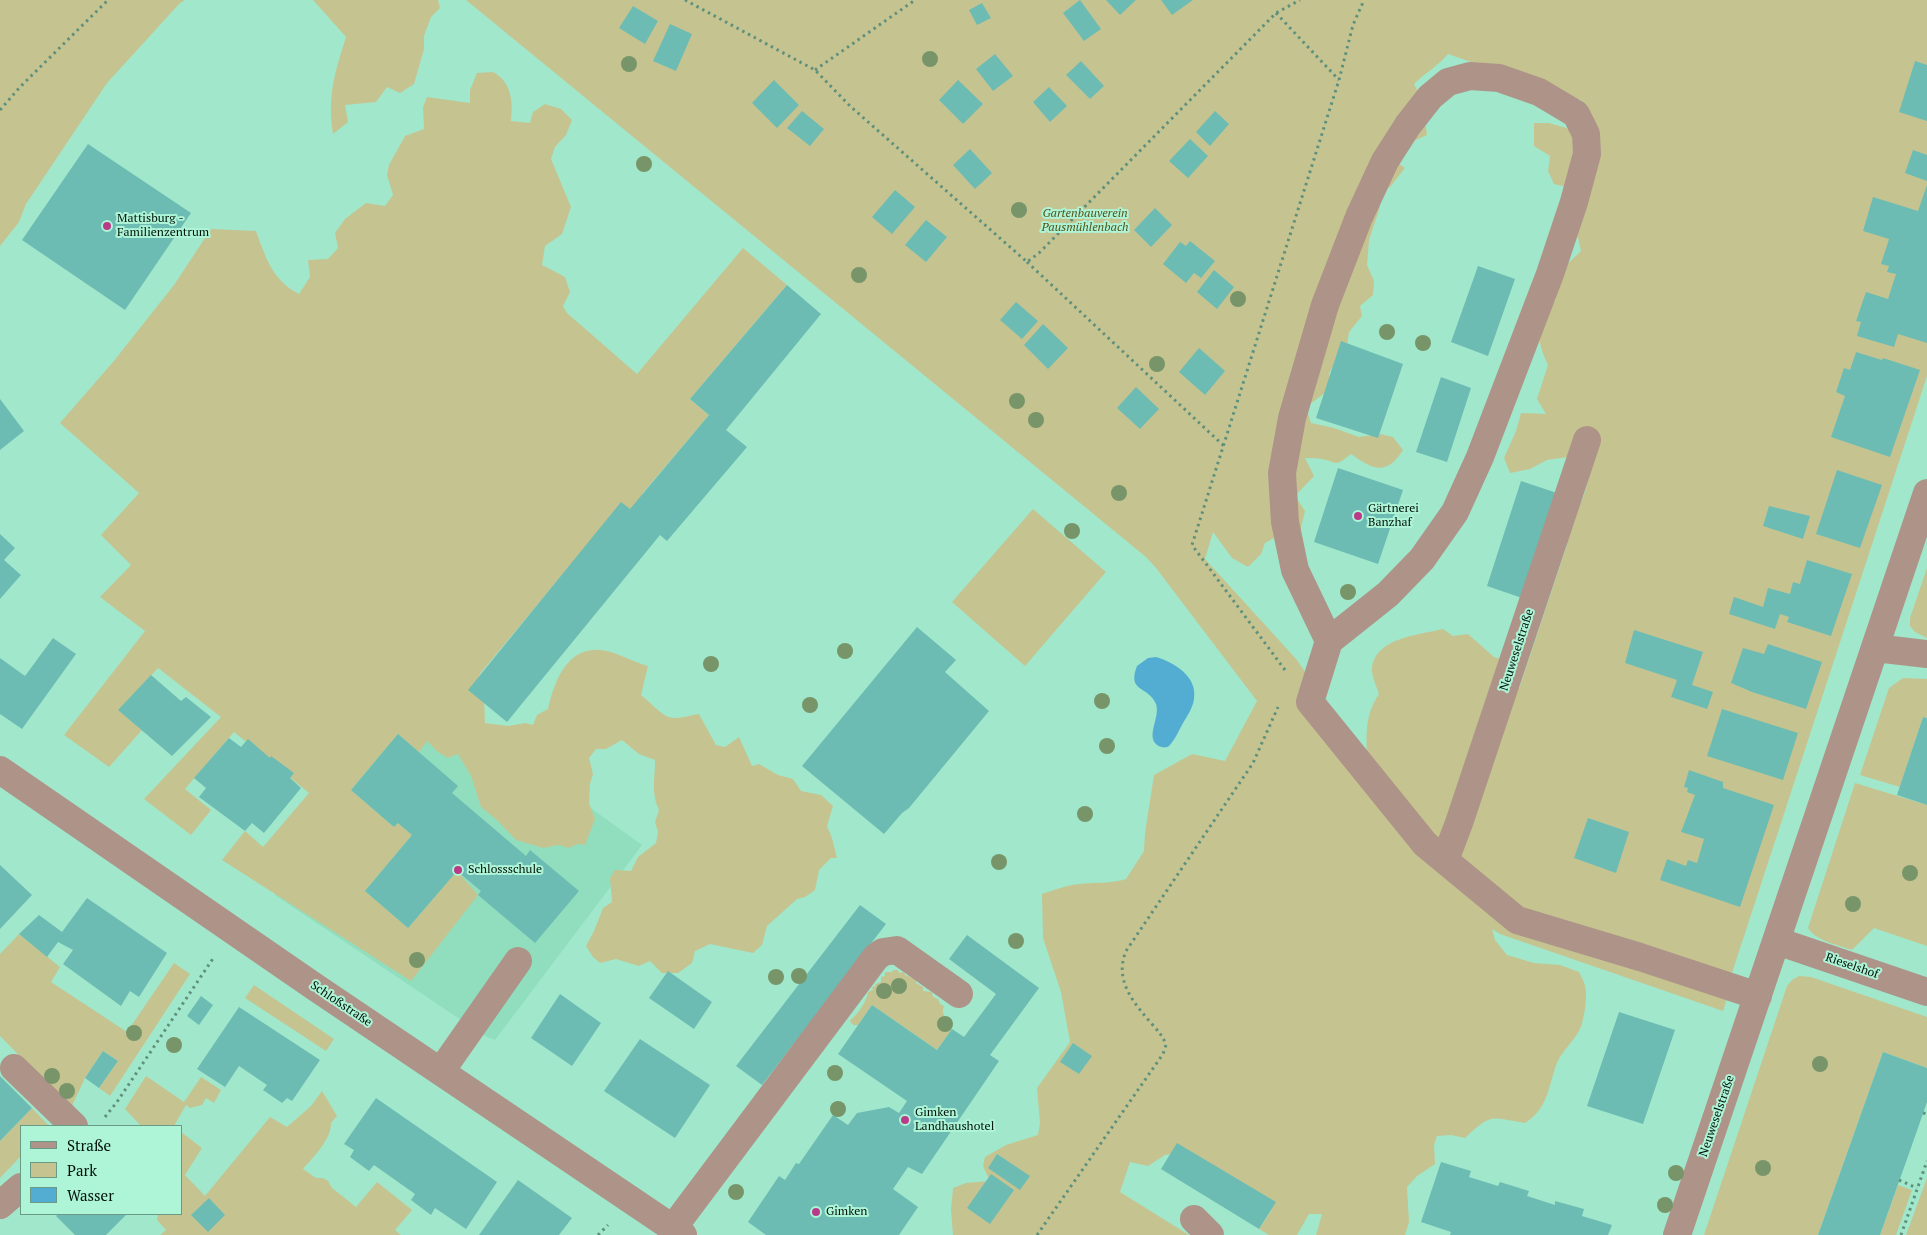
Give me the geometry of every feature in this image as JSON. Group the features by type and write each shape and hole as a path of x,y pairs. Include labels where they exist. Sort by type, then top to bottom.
{"street":[{"path":"1328,641 1295,570 1285,522 1282,473 1292,418 1325,305 1359,217 1386,161 1408,125 1430,97 1448,82 1470,76 1499,78 1539,92 1576,114 1586,134 1587,154 1574,202 1550,274 1480,457 1455,512 1422,559 1388,594 1328,641 1310,702 1425,844 1517,920 1640,957 1758,996"},
{"name":"Neuweselstraße","path":"1445,860 1587,440"},
{"name":"Neuweselstraße","path":"1677,1235 1927,492"},
{"path":"1875,648 1927,654"},
{"name":"Schloßstraße","path":"0,770 230,929 678,1231"},
{"name":"Rieselshof","path":"1777,941 1927,992"},
{"path":"678,1231 876,957 883,952 897,950 960,994"},
{"path":"441,1071 518,961"},
{"path":"14,1068 73,1125"},
{"path":"0,1205 20,1188"}],"path":[{"path":"0,110 20,87 108,0"},
{"path":"685,0 815,70 850,106 1027,262 1224,446"},
{"path":"815,70 915,0"},
{"path":"1027,262 1039,253 1276,13 1300,0"},
{"path":"1310,702 1192,544 1339,80 1353,25 1364,0"},
{"path":"1276,13 1339,80"},
{"path":"1037,1235 1163,1054 1166,1045 1163,1036 1130,996 1125,985 1122,961 1126,951 1253,763 1280,703"},
{"path":"101,1121 117,1102 165,1031 230,929"},
{"path":"1901,1235 1927,1161"},
{"path":"1899,1180 1918,1188"}],"shaded area":[{"name":"Schlossschule","path":"427,690 642,845 495,1040 485,1036 275,895"}],"green space":[{"path":"0,0 185,0 180,3 107,83 26,204 19,222 0,246"},
{"path":"313,0 438,0 440,8 431,17 424,36 424,49 414,84 400,93 387,87 376,102 345,105 348,122 333,134 331,108 333,84 346,37"},
{"name":"Gartenbauverein Pausmühlenbach","path":"466,0 1927,0 1927,376 1732,973 1732,982 1723,1011 1500,934 1492,929 1495,940 1507,955 1534,963 1560,965 1579,972 1586,990 1586,1002 1581,1027 1559,1059 1547,1096 1539,1111 1533,1117 1525,1123 1492,1119 1481,1124 1465,1138 1451,1135 1437,1136 1434,1145 1435,1164 1417,1176 1407,1187 1409,1222 1405,1235 1316,1235 1322,1214 1309,1214 1297,1235 1269,1235 1259,1229 1271,1211 1267,1205 1175,1153 1165,1155 1148,1166 1130,1162 1120,1192 1189,1235 953,1235 951,1210 953,1188 966,1183 990,1181 983,1166 985,1157 1006,1145 1038,1135 1040,1123 1037,1088 1070,1042 1061,992 1043,938 1042,894 1086,883 1126,879 1144,851 1154,775 1192,754 1225,761 1257,701 1146,557","holes":["1448,54 1581,100 1589,109 1573,130 1549,123 1534,123 1534,146 1550,156 1548,171 1554,184 1585,191 1576,229 1581,251 1555,276 1556,300 1543,314 1538,330 1541,347 1548,365 1537,399 1546,414 1521,413 1516,431 1504,458 1510,473 1530,469 1547,460 1568,457 1589,475 1585,493 1565,526 1564,538 1567,545 1519,689 1507,661 1494,657 1468,634 1453,636 1443,629 1398,640 1379,652 1374,661 1372,672 1379,694 1369,715 1367,753 1343,728 1297,660 1205,559 1213,532 1232,558 1248,567 1261,554 1265,543 1274,538 1299,536 1305,511 1295,496 1314,476 1305,458 1337,463 1351,454 1366,464 1378,468 1391,464 1403,450 1393,437 1380,434 1359,437 1334,428 1311,423 1306,407 1330,389 1329,373 1347,344 1349,332 1362,316 1360,306 1373,295 1374,281 1367,265 1369,240 1380,207 1376,194 1390,187 1405,168 1398,163 1411,142 1427,135 1422,100 1414,84"]},
{"path":"493,72 508,87 512,107 511,121 530,123 533,112 545,104 561,109 572,120 566,135 555,147 551,159 571,207 562,234 545,246 542,265 565,277 570,292 563,306 567,313 637,374 743,248 787,285 690,399 709,415 642,494 642,508 586,546 479,675 484,695 485,723 508,726 526,723 533,725 537,715 548,709 558,678 571,660 579,654 589,651 600,650 618,654 648,666 641,695 666,716 681,718 699,714 716,745 725,747 739,737 752,766 759,764 778,775 793,779 801,791 821,795 833,806 827,826 837,858 831,858 819,870 815,890 805,897 797,899 767,926 762,945 753,953 710,944 695,951 692,963 678,973 662,973 650,961 639,966 616,959 600,963 593,957 586,946 603,908 612,902 610,878 615,870 631,871 638,857 656,843 658,832 655,822 659,810 654,792 655,760 639,754 622,740 606,749 596,749 589,758 593,774 590,784 589,803 595,819 585,845 577,844 569,848 559,845 543,848 516,840 497,820 481,807 471,776 458,754 448,758 438,752 427,741 419,752 398,734 351,790 394,827 398,823 412,835 365,891 408,928 457,871 478,895 411,981 222,860 245,831 263,847 309,793 234,732 185,789 211,810 191,835 144,799 221,717 158,668 119,710 142,730 109,767 64,735 145,631 100,597 131,565 101,535 139,493 60,423 113,362 174,285 211,229 256,231 267,259 276,275 282,282 299,294 310,277 308,260 328,259 338,248 335,233 345,219 366,203 385,206 393,195 387,175 389,165 405,136 424,129 423,107 427,97 470,103 470,90 477,73"},
{"path":"1033,509 1106,572 1025,666 952,602"},
{"path":"1927,568 1927,638 1915,632 1910,626 1910,618"},
{"path":"1903,678 1927,679 1927,718 1923,717 1900,787 1860,775 1889,688"},
{"path":"1855,783 1927,805 1927,946 1874,928 1852,950 1816,936 1808,928"},
{"path":"19,934 60,967 51,982 127,1032 174,963 190,974 110,1096 99,1088 118,1061 103,1051 85,1078 71,1108 0,1036 0,954"},
{"path":"893,970 898,970 899,973 904,972 905,975 916,979 916,983 923,987 923,991 932,992 933,997 938,999 940,1004 944,1006 944,1014 949,1027 952,1029 937,1050 872,1005 858,1025 851,1023 850,1020 862,1007 868,992 873,990 872,987 876,986 875,984 881,982 881,977 885,976 885,972 892,972"},
{"path":"1799,976 1811,977 1927,1017 1927,1068 1883,1052 1818,1235 1704,1235 1787,986"},
{"path":"254,985 334,1039 326,1051 245,998"},
{"path":"146,1076 184,1102 201,1077 221,1090 214,1103 206,1098 202,1105 190,1108 186,1105 175,1125 140,1125 125,1109"},
{"path":"322,1091 337,1116 331,1123 325,1142 303,1169 316,1178 323,1178 328,1181 332,1188 356,1207 377,1182 412,1210 395,1230 401,1235 160,1235 166,1230 157,1220 158,1215 182,1215 182,1133 202,1148 185,1175 205,1196 270,1117 287,1127 311,1106"},
{"path":"32,1108 48,1125 20,1125 20,1157 0,1178 0,1141"},
{"path":"1927,1178 1927,1235 1906,1235"},
{"path":"1898,1185 1912,1190 1896,1235 1880,1235"}],"water":[{"path":"1156,657 1170,662 1183,671 1192,683 1194,691 1190,711 1173,741 1166,747 1158,746 1153,739 1157,712 1155,702 1152,697 1136,685 1134,680 1137,666 1148,658"}],"building":[{"path":"1080,0 1101,29 1084,41 1063,13"},
{"path":"1106,0 1136,0 1120,15"},
{"path":"1161,0 1193,0 1172,15"},
{"path":"982,3 991,18 977,25 969,10"},
{"path":"633,6 658,21 645,44 619,28"},
{"path":"670,24 692,34 676,71 653,61"},
{"path":"995,54 1013,76 993,91 976,69"},
{"path":"1081,61 1104,86 1090,99 1066,75"},
{"path":"1915,61 1927,65 1927,121 1899,112"},
{"path":"774,80 799,105 777,128 752,103"},
{"path":"958,80 983,104 963,124 939,100"},
{"path":"1049,87 1067,106 1050,122 1033,102"},
{"path":"802,111 824,129 810,146 787,128"},
{"path":"1215,111 1229,124 1210,146 1196,132"},
{"path":"1190,139 1208,156 1188,178 1169,161"},
{"name":"Mattisburg - Familienzentrum","path":"88,144 191,213 125,310 22,240"},
{"path":"970,149 992,173 975,189 953,165"},
{"path":"1913,150 1927,155 1927,181 1905,173"},
{"path":"1927,185 1927,343 1898,334 1894,347 1857,336 1861,322 1856,321 1866,292 1888,299 1896,274 1887,272 1889,266 1881,264 1889,239 1863,231 1873,197 1918,211"},
{"path":"895,190 915,207 892,234 872,217"},
{"path":"1155,208 1172,225 1151,247 1134,230"},
{"path":"926,220 947,237 926,262 905,245"},
{"path":"1190,241 1215,261 1201,278 1194,273 1186,283 1163,264 1180,242 1186,246"},
{"path":"1478,266 1515,279 1488,356 1451,342"},
{"path":"1214,270 1234,287 1217,309 1197,292"},
{"path":"787,285 821,314 726,430 747,447 667,541 660,535 507,722 468,690 621,502 630,509 709,415 690,399"},
{"path":"1016,302 1038,321 1022,339 1000,320"},
{"path":"1043,324 1068,348 1048,369 1024,345"},
{"path":"1341,341 1403,364 1378,438 1316,418"},
{"path":"1199,348 1225,371 1205,395 1179,372"},
{"path":"1856,352 1882,360 1883,358 1920,370 1890,457 1831,437 1845,396 1836,392 1844,368 1850,370"},
{"path":"1441,377 1471,388 1447,462 1416,452"},
{"path":"1136,387 1159,409 1140,429 1117,408"},
{"path":"0,399 24,431 0,450"},
{"name":"Gärtnerei Banzhaf","path":"1338,468 1403,490 1378,564 1314,542"},
{"path":"1837,470 1882,485 1860,548 1816,534"},
{"path":"1521,481 1560,494 1525,599 1487,586"},
{"path":"1769,506 1810,516 1803,539 1763,526"},
{"path":"0,534 15,548 4,560 21,575 0,599"},
{"path":"1807,560 1852,574 1831,636 1787,622 1789,617 1780,614 1775,629 1729,614 1734,597 1763,607 1768,588 1790,594 1793,582 1800,584"},
{"path":"917,627 956,660 945,672 989,711 909,808 902,813 884,834 802,766"},
{"path":"1634,630 1703,652 1692,685 1713,692 1707,709 1671,697 1677,680 1625,663"},
{"path":"53,638 76,654 22,729 0,714 0,658 25,676"},
{"path":"1768,644 1822,662 1806,709 1752,692 1731,683 1743,648 1764,654"},
{"path":"151,675 181,701 186,697 211,717 172,756 118,710"},
{"path":"1722,709 1798,733 1783,780 1707,756"},
{"path":"1923,717 1927,718 1927,805 1897,795"},
{"path":"398,734 458,786 452,793 526,856 530,850 579,891 535,943 478,895 481,891 457,871 408,928 365,891 412,835 398,823 394,827 351,790"},
{"path":"229,738 241,747 248,739 270,758 271,756 294,773 290,778 301,788 264,833 252,823 245,831 199,797 206,788 194,778"},
{"path":"1689,770 1723,782 1723,788 1774,805 1740,907 1660,880 1667,859 1686,866 1688,860 1697,863 1704,839 1681,832 1695,795 1687,792 1688,788 1684,787"},
{"path":"1588,818 1629,832 1616,873 1574,858"},
{"path":"0,865 32,895 0,929"},
{"path":"87,898 167,953 139,997 130,991 121,1006 63,964 73,950 58,942 47,957 19,934 39,915 62,932"},
{"path":"860,905 886,924 762,1085 736,1066"},
{"name":"Gimken Landhaushotel","path":"967,935 1039,988 990,1055 999,1061 922,1174 908,1167 893,1189 918,1207 899,1235 766,1235 748,1222 779,1176 785,1180 796,1163 799,1164 833,1115 848,1125 857,1113 889,1107 899,1113 907,1101 838,1054 872,1005 937,1050 952,1029 964,1037 996,994 949,959"},
{"path":"668,971 712,1002 694,1029 649,998"},
{"path":"560,994 601,1023 572,1066 531,1038"},
{"path":"201,996 213,1005 199,1025 187,1016"},
{"path":"239,1007 320,1060 292,1101 287,1098 282,1103 263,1090 267,1085 239,1066 225,1087 197,1069"},
{"path":"1619,1012 1675,1030 1643,1124 1587,1106"},
{"path":"640,1039 710,1085 675,1138 604,1091"},
{"path":"1073,1043 1092,1056 1079,1074 1060,1062"},
{"path":"103,1051 118,1061 99,1088 85,1078"},
{"path":"1883,1052 1927,1068 1927,1102 1912,1145 1880,1235 1818,1235"},
{"path":"0,1076 32,1108 0,1141"},
{"path":"376,1098 497,1182 466,1229 435,1208 431,1215 411,1200 415,1194 374,1165 369,1171 350,1157 354,1150 344,1144"},
{"path":"1177,1143 1276,1202 1259,1229 1161,1169"},
{"path":"997,1154 1030,1176 1020,1190 988,1168"},
{"path":"1441,1162 1471,1171 1469,1177 1498,1186 1500,1182 1529,1191 1527,1196 1555,1205 1555,1201 1584,1209 1582,1216 1612,1225 1608,1235 1450,1235 1451,1232 1421,1222"},
{"path":"991,1174 1014,1190 990,1224 967,1208"},
{"path":"518,1180 572,1218 559,1235 479,1235"},
{"path":"209,1198 225,1215 208,1232 191,1215"},
{"path":"126,1215 106,1235 75,1235 56,1216"}],"place":[{"name":"Mattisburg - Familienzentrum","path":"107,226"},
{"name":"Gärtnerei Banzhaf","path":"1358,516"},
{"name":"Schlossschule","path":"458,870"},
{"name":"Gimken Landhaushotel","path":"905,1120"},
{"name":"Gimken","path":"816,1212"}]}
